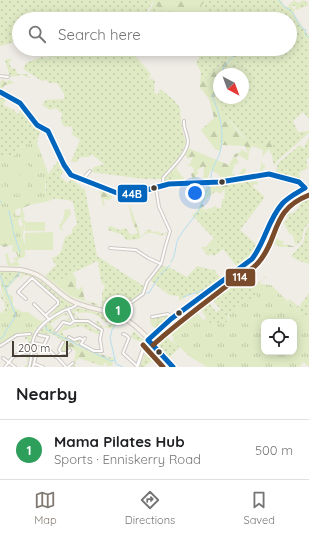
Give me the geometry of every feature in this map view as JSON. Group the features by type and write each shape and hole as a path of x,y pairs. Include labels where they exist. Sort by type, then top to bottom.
{"main road":[{"path":"0,269 17,268 32,272 42,278 63,296 77,303 120,317 148,340 172,367"}],"street":[{"path":"0,76 8,77"},
{"path":"0,92 20,103 37,124 48,131 70,174 122,194 128,195 164,185 220,182 269,174 299,182 305,188"},
{"path":"164,185 162,180 178,162 187,144 187,137 183,127 184,121"},
{"path":"83,179 90,171"},
{"path":"123,334 129,338 123,353 137,366 148,340 173,318 252,259 261,247 270,222 278,208 290,196 309,186"},
{"path":"120,317 131,302 143,294 147,282 161,264 170,232 159,207 156,188"},
{"path":"110,248 136,250 161,264"},
{"path":"26,299 18,292 30,278 33,278 58,301 58,304 46,316"},
{"path":"29,367 36,333 49,319 74,307 77,303"},
{"path":"34,304 49,319"},
{"path":"68,309 74,321"},
{"path":"152,317 168,314 173,318"},
{"path":"56,331 62,323 70,324 74,321 88,321 102,330"},
{"path":"69,337 74,340 80,338 84,339 80,343 94,351 102,352 100,338 103,327"},
{"path":"0,346 17,335 30,334"},
{"path":"39,335 48,337 44,345"},
{"path":"61,353 59,350 63,342"},
{"path":"33,343 44,345 67,367 73,363"},
{"path":"57,357 61,353 68,353 70,350"},
{"path":"5,367 14,356 28,351"},
{"path":"33,367 36,355"},
{"path":"3,358 15,367"},
{"path":"35,363 43,367"},
{"path":"158,364 162,367"}],"green space":[{"path":"0,0 154,0 146,12 12,12 12,43 0,46"},
{"path":"154,0 206,0 201,6 205,12 165,12 153,4"},
{"path":"206,0 280,0 286,8 294,0 298,3 304,0 309,5 296,10 296,6 291,6 295,10 294,12 205,12 201,6"},
{"path":"153,4 165,12 149,12"},
{"path":"297,20 309,36 309,119 303,112 293,121 298,132 309,131 309,133 277,161 274,166 271,151 273,147 268,142 258,145 249,143 222,111 219,104 249,104 249,68 226,68 237,56 297,56"},
{"path":"43,56 137,56 136,57 151,74 148,80 152,78 155,82 154,92 158,95 160,89 174,100 180,108 182,130 186,142 178,161 162,179 144,179 91,172 94,167 104,164 91,154 89,157 80,157 77,162 71,161 80,140 71,134 73,131 71,126 64,127 61,121 62,114 56,108 50,110 42,105 45,100 64,99 64,94 57,83 50,83 46,80 42,81 23,69 26,63 41,57 62,60"},
{"path":"199,56 228,56 217,68 213,68 213,72 200,83 201,72 196,63"},
{"path":"228,56 237,56 226,68 217,68"},
{"path":"6,59 13,59 9,62 11,68 16,69 17,74 27,74 30,78 22,75 10,77"},
{"path":"213,72 213,104 219,104 232,124 249,142 254,145 261,145 272,142 273,147 271,155 269,149 262,157 263,150 252,146 249,151 248,161 239,155 236,157 239,163 235,164 232,173 238,176 243,168 246,169 246,172 240,178 223,180 218,174 211,170 206,181 203,181 204,166 197,170 198,174 195,176 198,180 193,180 191,174 194,172 193,167 186,165 190,164 193,156 188,159 184,154 188,148 229,165 235,154 241,152 241,149 248,153 245,146 222,145 220,151 215,149 201,130 214,118 209,99 200,88 200,83"},
{"path":"3,78 5,82 10,80 14,83 5,85 2,88 4,94 0,91 0,83"},
{"path":"0,98 7,98 3,105 14,110 18,115 22,106 41,128 37,143 23,146 17,154 0,156"},
{"path":"309,137 309,158 306,159 308,168 299,173 302,182 278,175 276,171 278,163 300,145 304,148"},
{"path":"37,143 48,173 45,184 46,198 15,210 25,245 25,257 18,259 19,252 14,242 0,246 0,156 15,155 26,144"},
{"path":"60,158 65,168 60,177 68,183 72,178 81,186 81,188 85,189 97,256 145,287 140,296 129,302 122,313 102,307 102,293 105,287 101,281 98,262 96,261 87,267 68,275 60,282 51,280 48,273 56,265 51,258 60,253 65,237 72,233 72,229 77,224 73,202 69,200 46,198 46,177"},
{"path":"262,158 262,164 266,166 262,170 264,173 260,173"},
{"path":"12,161 24,163 31,168 36,178 32,172 19,163 12,162 5,165 0,172 4,165"},
{"path":"12,163 22,169 13,185 3,179"},
{"path":"177,166 177,170 186,181 176,183 171,173"},
{"path":"23,169 33,175 24,191 14,185"},
{"path":"172,170 177,183 165,184 163,180"},
{"path":"0,178 5,186 13,192 22,195 31,193 20,196 10,192 3,186"},
{"path":"248,178 247,181 249,182 258,182 258,185 254,184 252,187 246,183 243,183 237,187 235,184 229,185 222,208 199,213 197,211 203,197 201,196 209,184","holes":["225,189 224,199 222,199 221,208 217,208 216,206 205,210 202,208 204,206 201,202 205,200 207,203 206,199 216,191 220,194"]},
{"path":"244,179 265,197 240,230 259,247 238,268 223,249 214,256 211,254 208,256 204,251 211,247 216,249 222,247 192,215 197,211 204,212 222,208 230,182"},
{"path":"99,187 111,191 112,198 108,200 103,199 105,205 103,206"},
{"path":"309,189 309,223 304,229 301,242 297,245 297,238 285,221 300,207 291,199"},
{"path":"45,197 53,199 30,205 22,209 25,216 23,219 26,221 24,223 23,237 20,226 23,226 21,217 19,220 14,220 21,213 20,206"},
{"path":"129,203 140,234 139,235 132,220"},
{"path":"290,203 289,212 293,214 290,217 283,216 286,215 282,211 285,204"},
{"path":"69,208 71,214 61,227 64,231 60,229 59,226 63,220 65,209 68,210"},
{"path":"7,212 11,230 0,231 0,214"},
{"path":"281,219 285,221 297,238 296,246 292,234 290,235 284,223 277,224 277,220"},
{"path":"24,222 45,222 45,231 25,231"},
{"path":"309,225 309,264 297,260 291,256 303,243 306,230"},
{"path":"111,226 119,230 126,228 130,235 137,233 141,237 148,229 153,232 158,231 160,234 169,232 161,236 154,233 146,233 144,236 139,238 126,240 123,235 108,230 108,227"},
{"path":"273,227 275,228 277,239 285,242 282,243 285,246 286,244 295,247 281,247 281,244 270,233"},
{"path":"10,232 19,251 12,252 13,245 3,247 0,238"},
{"path":"53,232 53,250 25,250 25,233"},
{"path":"271,234 281,244 281,247 274,244 265,257 251,264 242,275 240,271 254,259 264,246 266,248 270,242 268,238"},
{"path":"214,237 222,248 216,249 211,247 204,251 201,247 206,247"},
{"path":"19,251 20,254 17,262 20,264 18,266 8,266 5,254 7,253 11,264 16,261 13,258 18,257 16,252"},
{"path":"162,266 169,267 187,277 197,266 217,271 216,273 222,279 198,297 194,292 179,301 179,296 169,295 150,280"},
{"path":"0,271 19,272 4,289 0,278"},
{"path":"19,272 22,272 7,289 8,293 13,297 13,305 18,312 17,319 5,332 8,336 0,340 11,306 4,289"},
{"path":"22,272 36,278 60,297 73,305 50,316 60,304 59,299 33,277 24,275 18,281 22,275"},
{"path":"72,272 76,278 76,288 79,290 82,286 85,301 99,304 97,306 70,296 45,276 48,273 51,279 57,282"},
{"path":"234,275 242,286 251,280 255,286 266,276 267,277 263,279 260,284 271,285 265,285 254,302 228,316 228,322 216,324 210,323 196,303 205,297 216,312 220,309 212,299 220,294 217,288"},
{"path":"0,278 11,307 10,320 5,332 3,338 5,337 6,330 17,316 18,312 14,308 23,312 28,312 40,321 44,320 34,331 13,336 0,344 0,313 8,312"},
{"path":"271,285 309,322 309,367 304,362 299,367 207,367 189,356 172,340 174,338 165,327 192,306 203,320 206,318 210,323 216,324 228,322 230,312 239,303 246,301 252,303 257,297 255,286"},
{"path":"0,290 7,305 8,312 1,313 6,308 4,305 5,303 1,298"},
{"path":"309,293 309,322 288,301 289,299 299,307"},
{"path":"77,308 120,319 112,329 105,327 101,328 96,325 97,320 103,327 109,325 109,322 105,322 93,314 86,312 79,313 75,311 74,313 78,318 87,317 78,319 74,316 72,317 71,311"},
{"path":"66,313 69,317 64,315 50,324 55,330 54,332 58,334 65,324 70,327 77,323 88,323 95,330 97,329 100,331 99,335 81,326 64,330 62,333 69,340 82,340 77,343 103,356 94,354 65,339 65,343 54,335 38,333 51,320"},
{"path":"167,315 170,318 156,329 151,325 150,319"},
{"path":"69,317 72,322 68,320 68,322 64,321 65,319 67,320"},
{"path":"157,317 157,322 165,317 166,319 160,321 155,328 151,321"},
{"path":"134,331 143,340 143,343 130,337"},
{"path":"161,331 171,341 180,347 169,358 153,339"},
{"path":"31,332 34,332 31,340 29,353 28,350 26,351 26,347 29,347 28,339 25,339 25,337 31,336"},
{"path":"63,339 94,354 104,355 108,359 114,358 112,366 107,366 106,362 102,366 79,358 76,361 75,367 73,367 76,351 71,348 67,351 60,351 61,345 66,342"},
{"path":"149,346 169,367 163,367 157,362 155,364 151,361 144,367 139,367"},
{"path":"29,353 29,358 28,363 25,355"}],"waterway":[{"path":"279,0 282,5 292,12"},
{"path":"297,21 303,29 306,30 305,34 309,38"},
{"path":"224,68 233,56"},
{"path":"213,95 213,99"},
{"path":"211,181 213,167 220,153 222,141 221,122 215,104"},
{"path":"171,262 178,239 198,212 207,191 211,186"},
{"path":"9,211 13,229"},
{"path":"13,231 20,252"},
{"path":"160,275 170,265"},
{"path":"6,288 19,274 19,272"},
{"path":"0,275 16,316 5,332 4,336 0,339"},
{"path":"146,293 149,293 158,278"},
{"path":"183,297 209,288"},
{"path":"120,319 112,330 110,338 116,364 123,367"},
{"path":"45,326 47,330 111,361 115,360"}],"transit line":[{"name":"44B","path":"0,92 20,103 37,125 48,131 64,165 71,175 117,193 128,195 169,184 220,182 269,174 299,182 305,188"},
{"name":"44B","path":"148,340 171,319 252,259 277,210 287,199 305,188"},
{"name":"114","path":"153,345 196,309 254,267 265,254 277,225 288,208 297,201 309,195"},
{"name":"44B","path":"148,340 173,367"},
{"name":"114","path":"143,345 163,367"}],"place":[{"name":"Mama Pilates Hub","path":"118,310"}]}
